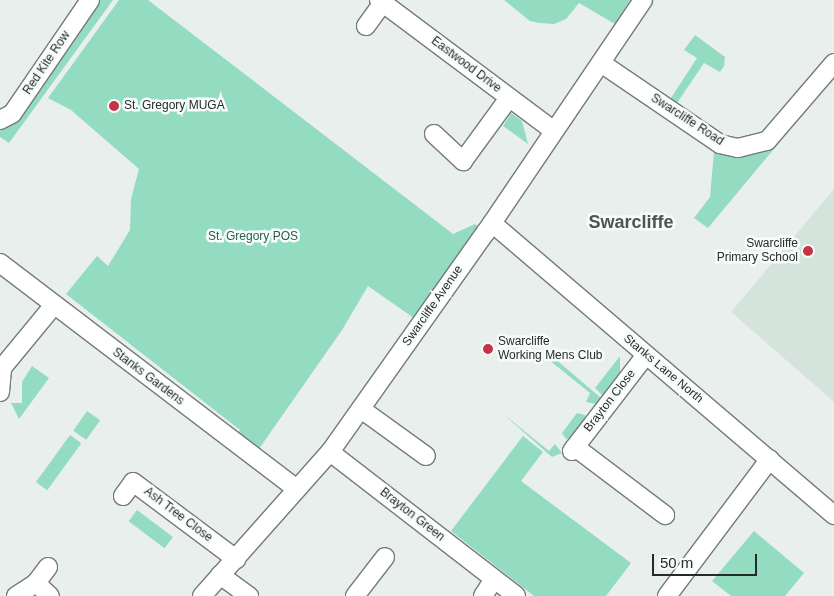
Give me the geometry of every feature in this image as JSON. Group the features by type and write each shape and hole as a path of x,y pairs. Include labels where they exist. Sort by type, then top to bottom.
{"street":[{"name":"Red Kite Row","path":"0,120 12,114 90,0"},
{"name":"Swarcliffe Avenue","path":"202,596 330,452 492,223 553,130 602,63 643,0"},
{"path":"366,26 381,2"},
{"name":"Eastwood Drive","path":"381,2 553,130"},
{"name":"Swarcliffe Road","path":"602,63 720,144 738,148 767,142 834,63"},
{"path":"434,134 463,161 509,98"},
{"name":"Stanks Lane North","path":"492,223 834,515"},
{"name":"Stanks Gardens","path":"0,263 298,489"},
{"path":"0,392 2,368 54,305"},
{"name":"Brayton Close","path":"646,355 574,449 665,515"},
{"path":"361,409 426,456"},
{"name":"Brayton Green","path":"330,452 516,596"},
{"path":"666,596 770,459"},
{"name":"Ash Tree Close","path":"123,496 133,482 236,559"},
{"path":"355,596 385,557"},
{"path":"16,596 36,583 48,567"},
{"path":"220,575 249,596"},
{"path":"483,596 494,579"},
{"path":"36,583 50,596"}],"shaded area":[{"name":"Swarcliffe Primary School","path":"834,189 834,402 731,312"}],"green space":[{"path":"90,0 113,0 9,143 0,137 0,120"},
{"name":"St. Gregory POS","path":"119,0 148,0 453,234 475,224 486,232 421,323 368,286 342,330 254,456 233,441 240,430 66,294 97,256 108,266 130,230 131,199 139,169 71,110 48,98"},
{"path":"504,0 630,0 615,24 579,3 566,19 554,24 530,21"},
{"path":"695,35 725,57 724,66 720,72 704,63 675,106 669,101 697,58 684,50"},
{"path":"511,113 522,121 528,144 503,126"},
{"path":"780,127 788,132 708,228 694,218 710,197 715,140 738,148"},
{"path":"547,352 601,398 596,404 586,402 590,393 544,356"},
{"path":"620,356 620,372 603,396 595,388"},
{"path":"32,366 49,378 19,419 11,403 22,403 22,382"},
{"path":"87,411 100,420 86,440 73,431"},
{"path":"502,413 549,451 555,444 562,453 552,457"},
{"path":"577,413 585,415 585,420 571,438 566,439 562,433"},
{"path":"70,435 81,443 47,490 36,482"},
{"path":"523,436 543,452 521,481 631,563 606,596 534,596 451,531"},
{"path":"137,510 173,537 165,548 129,521"},
{"path":"754,531 804,573 785,596 731,596 712,581"}],"place":[{"name":"St. Gregory MUGA","path":"114,106"},
{"name":"Swarcliffe Primary School","path":"808,251"},
{"name":"Swarcliffe Working Mens Club","path":"488,349"}],"district":[{"name":"Swarcliffe","path":"631,222"}]}
